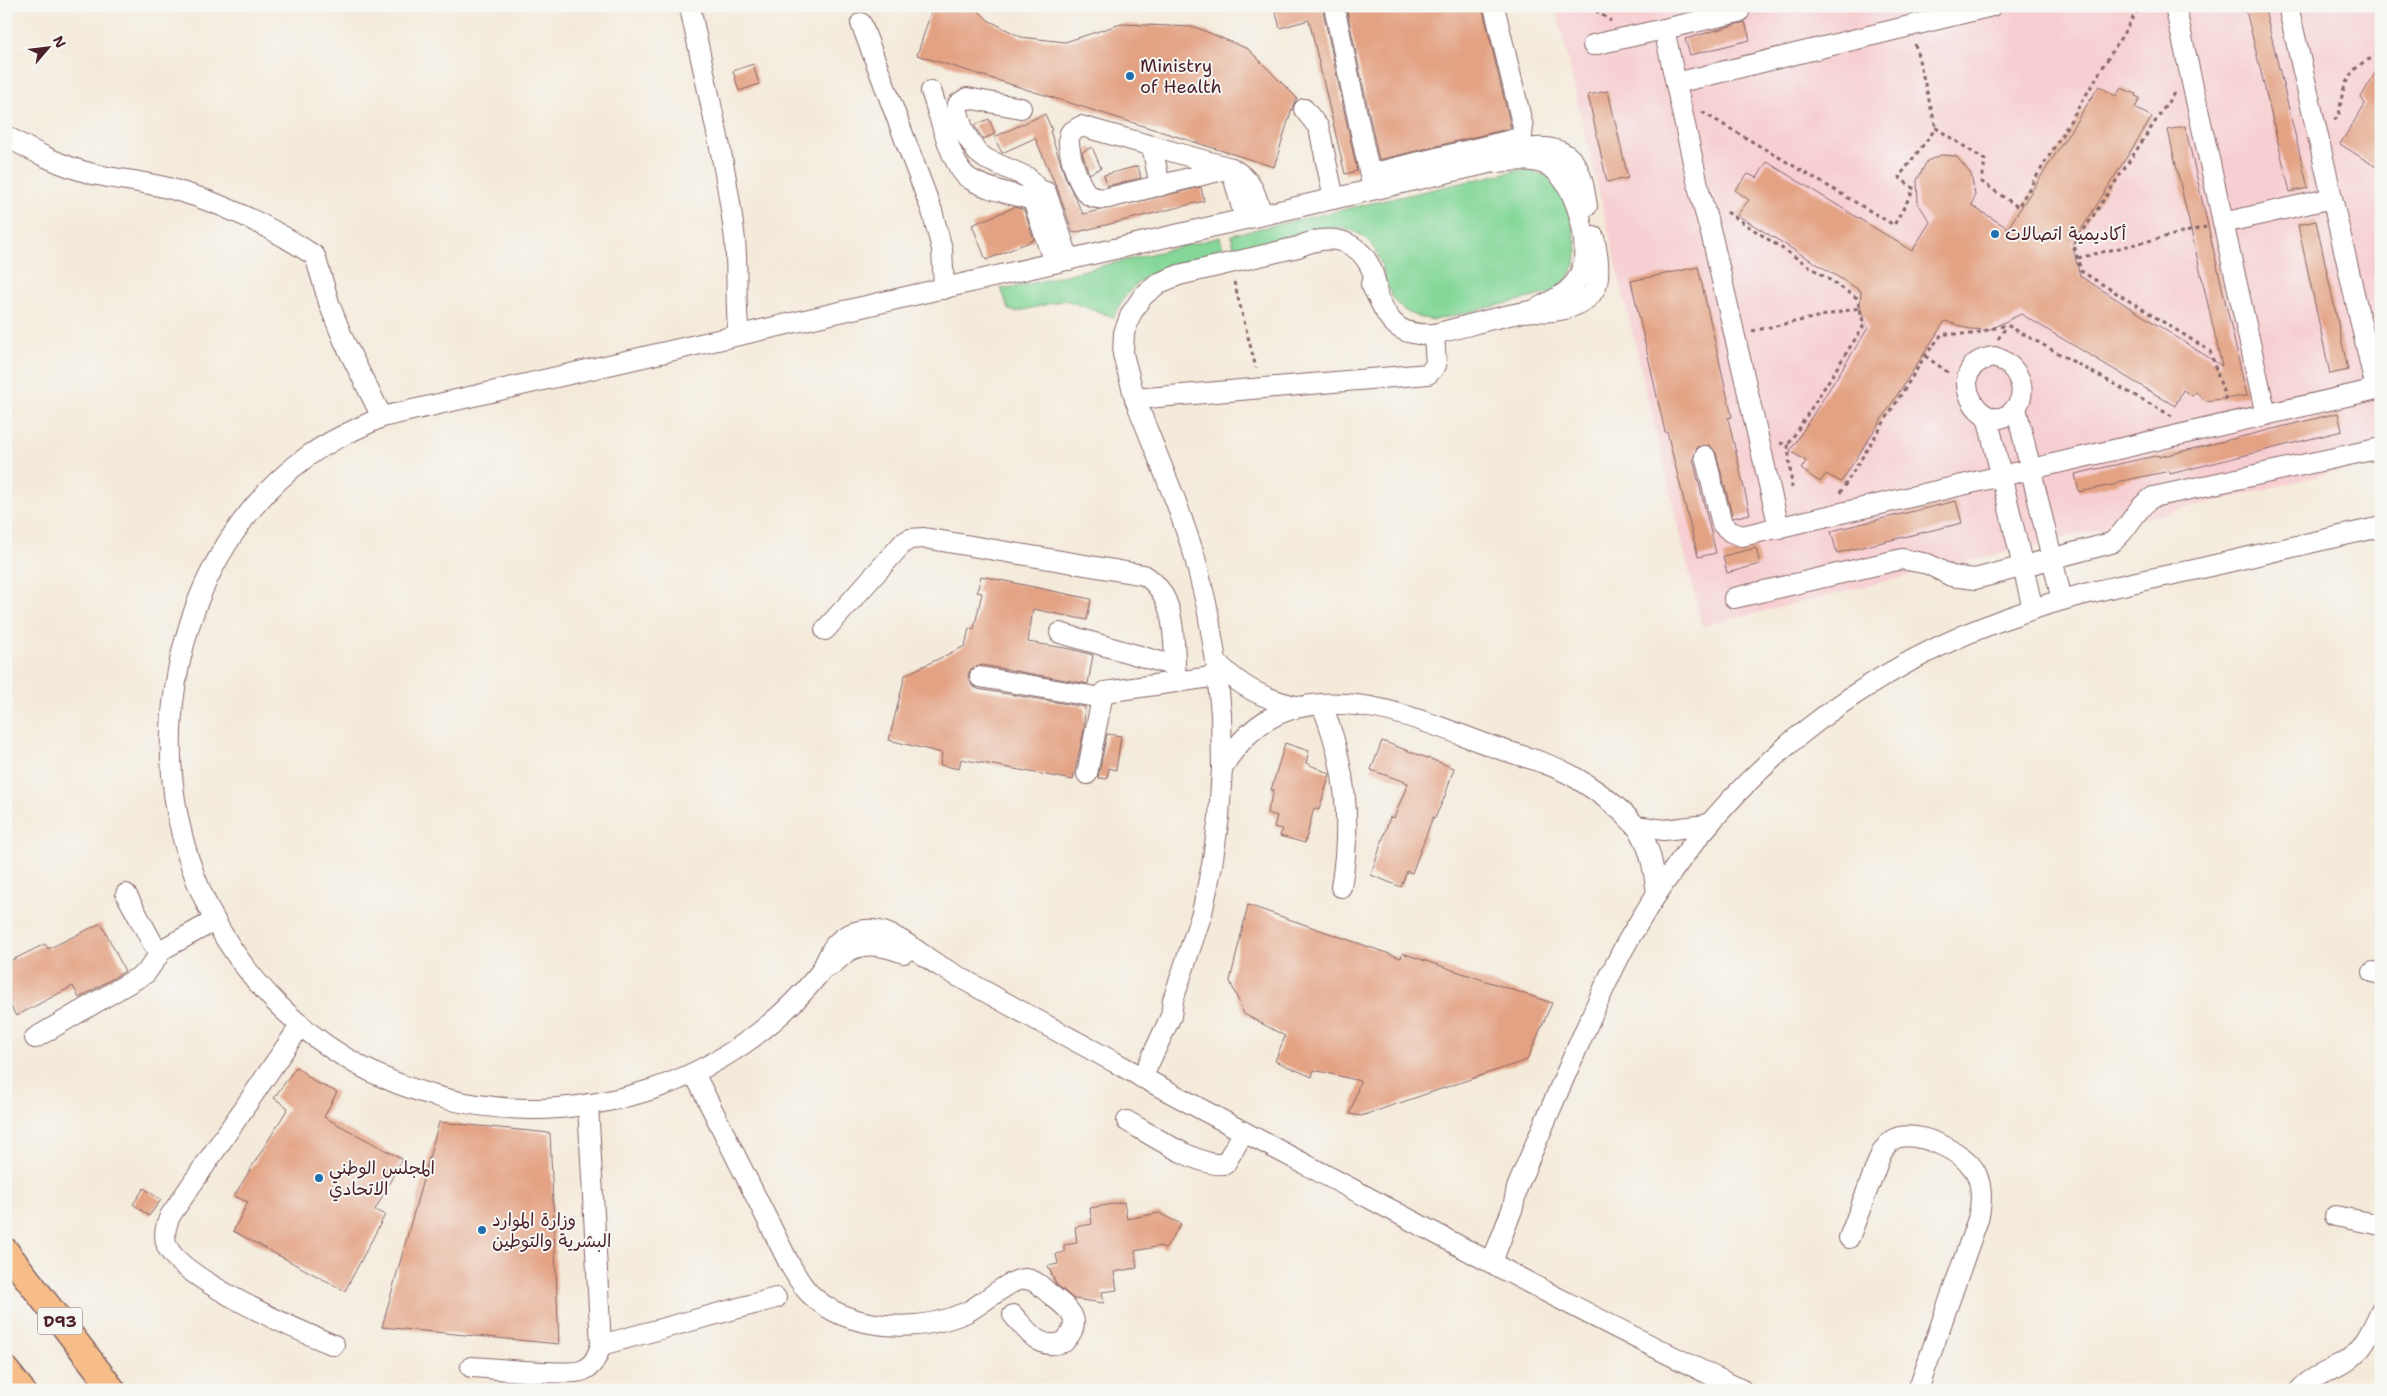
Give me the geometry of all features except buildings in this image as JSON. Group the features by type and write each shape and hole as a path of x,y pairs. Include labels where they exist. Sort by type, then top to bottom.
{"main road":[{"name":"D93","path":"6,1252 113,1390"},
{"path":"6,1370 22,1390"}],"street":[{"path":"1334,6 1371,182"},
{"path":"1480,159 1516,139 1523,131 1494,6"},
{"path":"1678,91 1910,26 1992,6"},
{"path":"2175,6 2266,415"},
{"path":"1705,456 1722,524 1731,532 1742,536 2379,388 2332,198 2288,6"},
{"path":"690,7 732,214 736,254 735,294 739,335"},
{"path":"1593,45 1739,12"},
{"path":"860,23 935,220 942,249 944,289"},
{"path":"1664,29 1700,194 1780,528"},
{"path":"931,91 963,174 976,182 1035,195"},
{"path":"1021,108 967,98 958,104 957,109 964,132 977,152 986,159 1027,177 1061,261"},
{"path":"1304,109 1319,128 1334,199"},
{"path":"1231,168 1108,198 1094,197 1084,189 1068,139 1070,133 1082,126 1231,168 1254,217"},
{"path":"6,136 45,158 68,166 93,174 174,189 233,209 275,231 315,256 330,306 344,341 382,417"},
{"path":"1152,146 1160,186"},
{"path":"1136,1074 1159,1016 1173,1000 1202,913 1212,866 1219,817 1222,768 1222,714 1207,606 1194,554 1135,399 1123,354 1124,333 1131,314 1143,296 1159,283 1179,275 1298,247 1313,240 1329,238 1345,242 1359,251 1370,263 1376,278 1377,295 1388,318 1397,327 1409,333 1434,334 1532,312 1554,311 1570,307 1593,292 1597,284 1600,267 1585,221 1580,174 1576,166 1564,153 1548,147 1532,147 1371,182 1334,199 382,417 342,435 306,457 274,485 246,517 222,553 201,590 178,670 171,712 170,755 173,798 182,840 196,880 214,921 238,960 267,995 301,1025 332,1048 364,1068 436,1097 473,1105 512,1109 550,1108 624,1098 660,1087 694,1072 751,1040 790,1006 824,968 836,944 849,935 864,930 885,932 934,963 1136,1074 1244,1132 1742,1390"},
{"path":"2223,223 2332,198"},
{"path":"1135,399 1428,374 1436,365 1434,334"},
{"path":"2034,609 1986,416 1973,404 1967,385 1972,367 1986,358 2002,359 2016,371 2020,380 2022,390 2016,408 2062,600"},
{"path":"1986,416 2003,417 2016,408"},
{"path":"1734,598 1902,559 1915,560 1951,576 1963,579 1976,579 2111,543 2120,537 2137,509 2153,497 2381,448"},
{"path":"2013,529 2043,521"},
{"path":"1486,1259 1503,1203 1517,1188 1601,994 1631,935 1657,893 1706,826 1751,777 1800,733 1854,693 1911,660 1971,631 2062,600 2381,527"},
{"path":"825,630 904,543 917,537 1144,575 1159,586 1168,603 1175,673"},
{"path":"1060,633 1175,673"},
{"path":"1087,774 1102,698 1108,690 1175,673 1217,669 1260,695 1301,707"},
{"path":"980,677 1102,698"},
{"path":"1222,768 1249,733 1273,716 1301,707 1322,705 1364,706 1398,714 1560,770 1594,790 1636,826 1650,858 1657,893"},
{"path":"1322,705 1339,755 1348,808 1348,834 1341,887"},
{"path":"1636,826 1664,830 1706,826"},
{"path":"126,894 158,953"},
{"path":"35,1038 146,973 158,953 214,921"},
{"path":"301,1025 170,1216 165,1236 172,1254 228,1294 279,1322 334,1344"},
{"path":"694,1072 790,1265 810,1293 823,1304 845,1315 880,1324 924,1324 966,1312 986,1302 1010,1283 1025,1279 1033,1281 1064,1304 1074,1319 1074,1328 1064,1342 1046,1345 1038,1342 1013,1314"},
{"path":"471,1367 576,1372 593,1363 601,1345 588,1104"},
{"path":"1127,1121 1216,1166 1224,1164 1244,1132"},
{"path":"1849,1238 1881,1154 1886,1145 1894,1139 1904,1136 1953,1150 1966,1159 1976,1172 1981,1187 1982,1203 1918,1390"},
{"path":"2335,1216 2381,1225"},
{"path":"601,1345 776,1298"},
{"path":"2300,1390 2314,1378 2349,1359 2359,1350 2381,1310"}],"path":[{"path":"1910,26 1936,128 1985,160 1982,182 2018,208 2140,6"},
{"path":"2318,133 2339,116 2342,94 2347,78 2359,66 2381,55"},
{"path":"2189,69 2074,245 2081,271 2210,351 2228,404"},
{"path":"1678,91 1894,225 1914,189 1900,176 1936,128"},
{"path":"1700,194 1857,298 1864,325 1788,446"},
{"path":"2078,258 2223,223"},
{"path":"1229,263 1260,388"},
{"path":"1735,335 1859,308"},
{"path":"1925,356 1967,385"}],"shaded area":[{"name":"أكاديمية اتصالات","path":"1555,6 2381,6 2381,461 1702,626"}],"green space":[{"path":"1523,169 1551,177 1568,204 1577,249 1575,265 1566,280 1551,293 1435,320 1413,315 1398,305 1390,292 1375,249 1364,237 1347,229 1337,228 1309,231 1235,250 1231,235"},
{"path":"1220,237 1224,252 1175,265 1145,278 1122,301 1114,317 1065,300 1015,312 1009,310 1001,288 1008,289"}],"place":[{"name":"Ministry of Health","path":"1130,76"},
{"name":"أكاديمية اتصالات","path":"1995,234"},
{"name":"المجلس الوطني الاتحادي","path":"319,1178"},
{"name":"وزارة الموارد البشرية والتوطين","path":"482,1230"}]}
